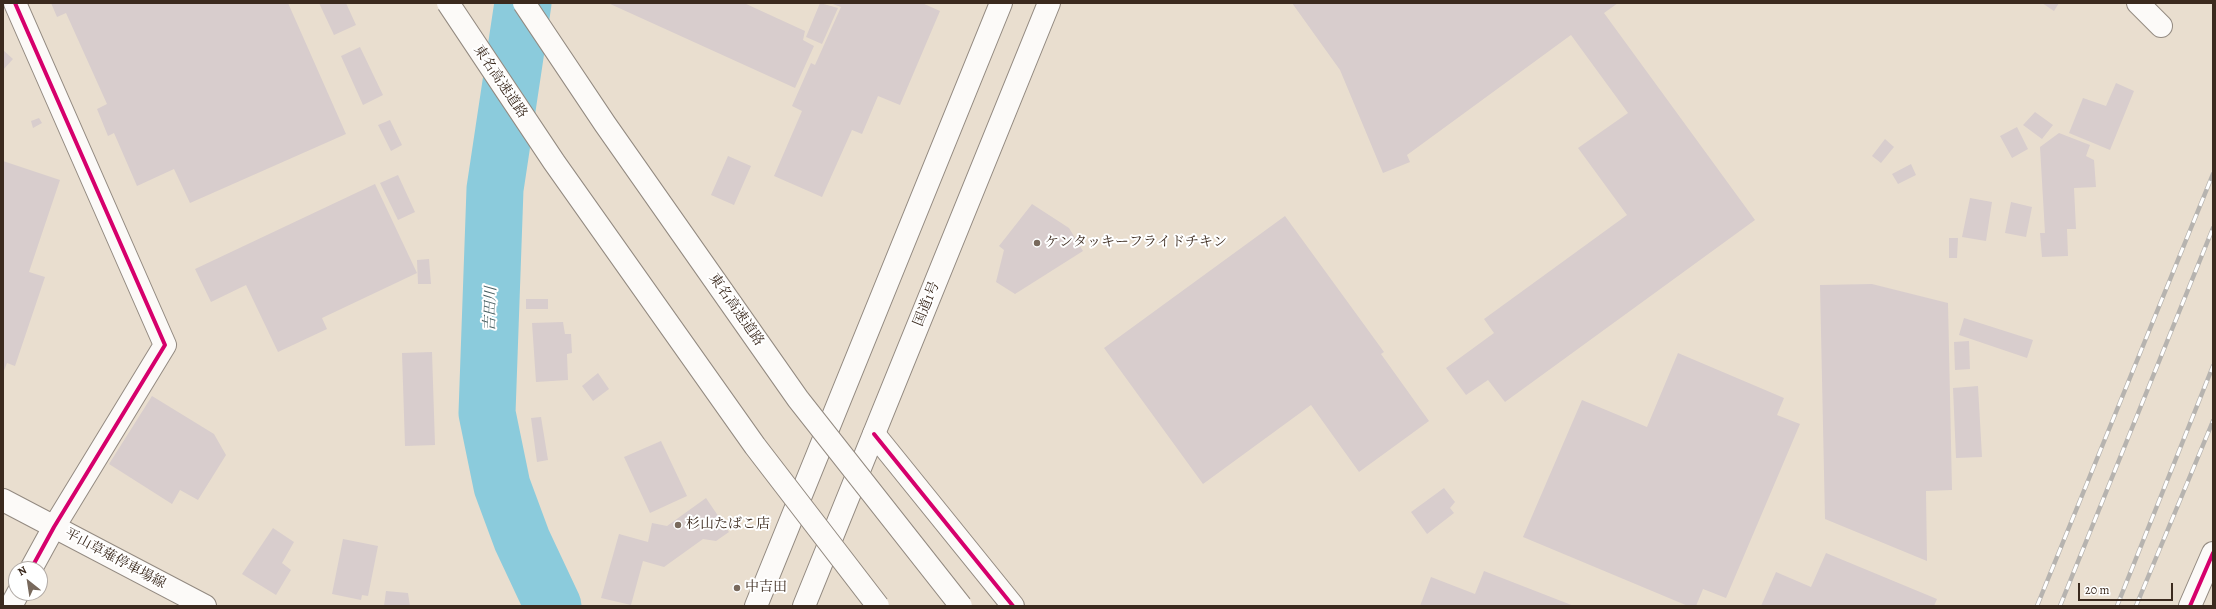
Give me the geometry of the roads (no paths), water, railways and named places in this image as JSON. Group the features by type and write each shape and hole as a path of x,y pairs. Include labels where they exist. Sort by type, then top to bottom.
{"main road":[{"path":"16,3 165,345 54,527 36,561"},
{"name":"東名高速道路","path":"448,3 554,162 755,446 878,606"},
{"name":"東名高速道路","path":"524,3 605,124 798,399 961,606"},
{"path":"756,606 1001,3"},
{"name":"国道1号","path":"804,606 1049,3"},
{"path":"2138,3 2161,26"},
{"path":"874,434 1013,606"},
{"name":"平山草薙停車場線","path":"3,500 205,606"},
{"path":"2190,606 2213,553"}],"waterway":[{"name":"吉田川","path":"523,3 495,189 487,413 502,486 522,540 553,606"}],"railway":[{"path":"2037,606 2213,174"},
{"path":"2060,606 2213,228"},
{"path":"2117,606 2213,366"},
{"path":"2136,606 2213,421"}],"place":[{"name":"ケンタッキーフライドチキン","path":"1037,243"},
{"name":"杉山たばこ店","path":"678,525"},
{"name":"中吉田","path":"737,588"}]}
